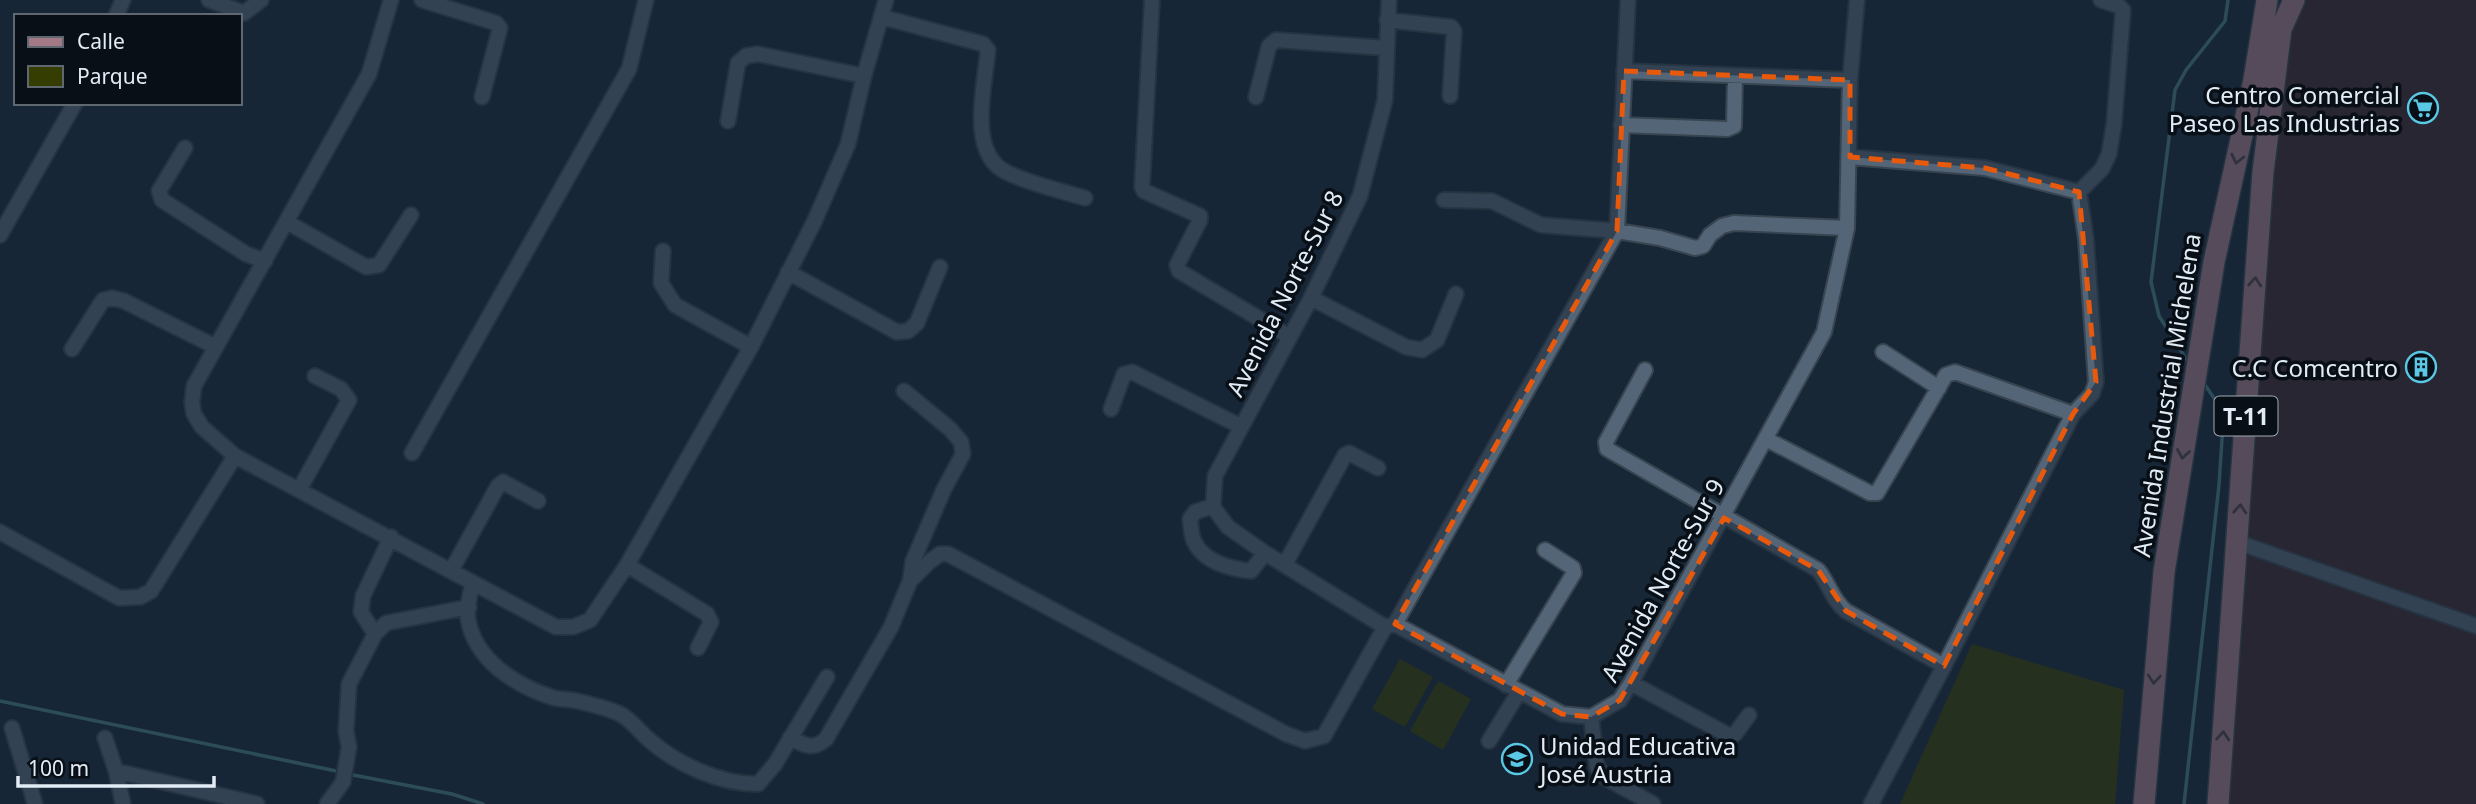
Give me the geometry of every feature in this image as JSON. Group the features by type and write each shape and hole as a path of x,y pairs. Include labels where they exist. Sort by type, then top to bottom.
{"main road":[{"name":"T-11","path":"2267,12 2283,0"},
{"name":"Avenida Industrial Michelena","path":"2267,12 2294,0"},
{"name":"Avenida Industrial Michelena","path":"2144,804 2164,572 2214,262 2267,12"},
{"name":"Avenida Industrial Michelena","path":"2218,804 2263,172 2267,12"}],"street":[{"path":"209,0 244,13 261,0"},
{"path":"391,0 369,74 194,386 194,414 202,427 235,456 556,626 573,627 590,620 627,565 751,347 815,220 848,144 886,0"},
{"path":"422,0 496,23 500,28 482,97"},
{"path":"412,453 629,69 646,0"},
{"path":"1152,0 1142,187 1144,191 1200,216 1177,265 1179,271 1290,337"},
{"name":"Avenida Norte-Sur 8","path":"1213,506 1215,476 1311,298 1360,196 1385,100 1389,0"},
{"path":"910,581 940,554 948,554 1286,734 1305,741 1324,736 1617,231 1628,0"},
{"name":"Avenida Norte-Sur 9","path":"1591,717 1620,700 1631,683 1824,332 1847,228 1850,80 1857,0"},
{"path":"2079,192 2102,169 2109,154 2115,124 2123,10 2101,0"},
{"path":"882,17 983,44 988,50 980,128 986,152 1003,172 1084,198"},
{"path":"1387,20 1451,27 1454,31 1450,96"},
{"path":"1256,97 1269,46 1276,40 1386,48"},
{"path":"728,121 738,63 746,56 758,54 864,76"},
{"path":"1624,71 1850,80"},
{"path":"1621,125 1727,129 1734,126 1734,77"},
{"path":"0,235 74,105"},
{"path":"185,148 159,191 162,200 246,254 265,261"},
{"path":"1850,157 1985,168 2079,192"},
{"path":"1871,804 2073,414 2092,394 2096,382 2086,239 2079,192"},
{"path":"1444,200 1487,201 1499,204 1511,213 1541,225 1617,231 1660,238 1695,248 1703,246 1710,234 1722,226 1734,223 1847,228"},
{"path":"286,222 366,267 379,265 411,215"},
{"path":"663,251 662,283 675,305 751,347"},
{"path":"788,272 897,332 908,331 917,323 940,268"},
{"path":"1311,298 1406,346 1422,350 1437,340 1456,294"},
{"path":"72,349 103,300 113,298 216,347"},
{"path":"1883,352 1938,388"},
{"path":"1645,370 1606,442 1606,449 1818,570 1826,579 1837,604 1846,611 1944,666"},
{"path":"1111,409 1124,374 1132,372 1240,426"},
{"path":"1766,439 1870,493 1877,493 1946,375 1955,372 2073,414"},
{"path":"299,490 349,400 341,389 315,376"},
{"path":"790,738 806,747 820,744 826,739 891,627 910,581 913,561 944,489 963,454 961,442 950,429 904,391"},
{"path":"1285,564 1345,454 1349,453 1378,468"},
{"path":"0,532 119,598 140,597 150,591 235,456"},
{"path":"451,571 498,486 503,482 538,501"},
{"path":"1265,553 1251,571 1230,569 1206,556 1194,542 1190,519 1195,512 1213,506 1228,527 1265,553 1390,625 1562,714 1591,717 1597,767 1606,778 1653,804"},
{"path":"375,635 361,612 363,596 391,537"},
{"path":"2238,542 2476,626"},
{"path":"1489,741 1512,688 1574,573 1568,564 1545,550"},
{"path":"627,565 707,614 711,622 698,648"},
{"path":"472,582 468,619 489,661 508,677 552,698 578,701 618,713 634,722 645,736 678,761 740,784 758,784 775,764 827,677"},
{"path":"327,804 343,782 349,747 346,731 349,684 375,635 386,622 469,607"},
{"path":"1631,683 1730,736 1735,734 1749,715"},
{"path":"12,728 35,804"},
{"path":"106,738 123,804"},
{"path":"116,771 257,804"}],"highlighted area":[{"path":"1624,71 1850,80 1850,157 1985,168 2079,192 2096,382 2073,414 1944,666 1846,611 1818,570 1724,518 1620,700 1591,717 1562,714 1395,624 1617,231"}],"shaded area":[{"path":"2286,0 2476,0 2476,804 2218,804"}],"green space":[{"path":"1972,644 2124,690 2115,804 1900,804"},
{"path":"1400,659 1433,677 1405,727 1372,709"},
{"path":"1438,681 1471,699 1443,750 1410,731"}],"waterway":[{"path":"2188,362 2159,316 2151,282 2175,90 2186,70 2225,21 2228,0"},
{"path":"2184,804 2219,485 2223,424 2218,404 2203,382"},
{"path":"0,701 341,772"},
{"path":"348,774 452,794 483,804"}],"place":[{"name":"Centro Comercial Paseo Las Industrias","path":"2423,108"},
{"name":"C.C Comcentro","path":"2421,367"},
{"name":"Unidad Educativa José Austria","path":"1517,759"}]}
